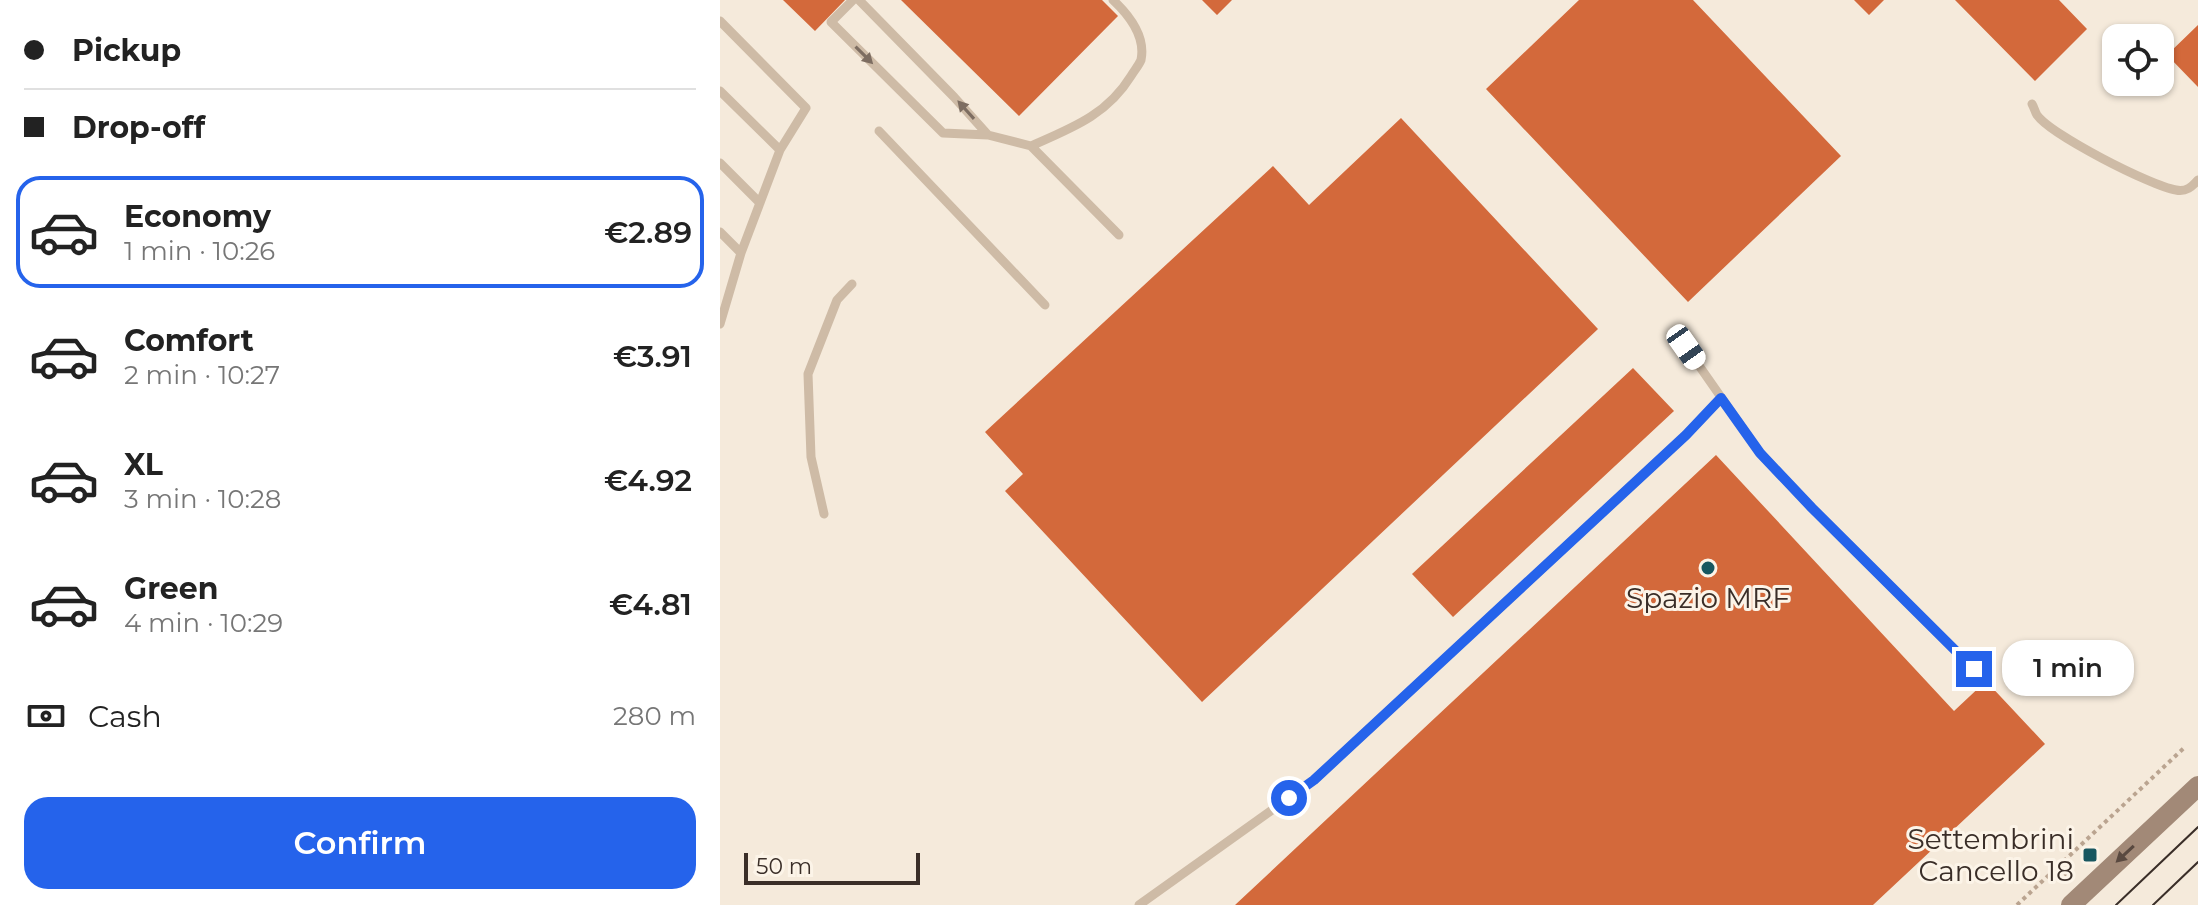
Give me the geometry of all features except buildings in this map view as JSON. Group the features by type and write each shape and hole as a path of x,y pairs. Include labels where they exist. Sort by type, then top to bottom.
{"main road":[{"path":"2071,905 2198,786"}],"lane":[{"path":"988,135 856,0 831,22 943,133 988,135 1031,146 1119,235"},
{"path":"1031,146 1102,111 1122,90 1141,61 1140,36 1127,13 1113,0"},
{"path":"720,21 806,108 780,150 722,308 720,324"},
{"path":"720,91 780,150"},
{"path":"2032,104 2038,116 2074,144 2149,181 2177,191 2186,190 2198,180"},
{"path":"879,131 1045,305"},
{"path":"720,163 760,203"},
{"path":"720,232 741,253"},
{"path":"824,514 811,457 808,374 837,300 852,284"},
{"path":"1686,347 1760,453 1974,669"},
{"path":"1139,905 1314,780 1686,435 1721,398"}],"path":[{"path":"2017,905 2184,748"}],"tram line":[{"path":"2116,905 2198,827"},
{"path":"2153,905 2198,862"}],"place":[{"name":"Spazio MRF","path":"1708,568"},
{"name":"Settembrini Cancello 18","path":"2090,855"}],"route":[{"path":"1289,798 1314,780 1686,435 1721,398 1760,453 1974,669"}]}
